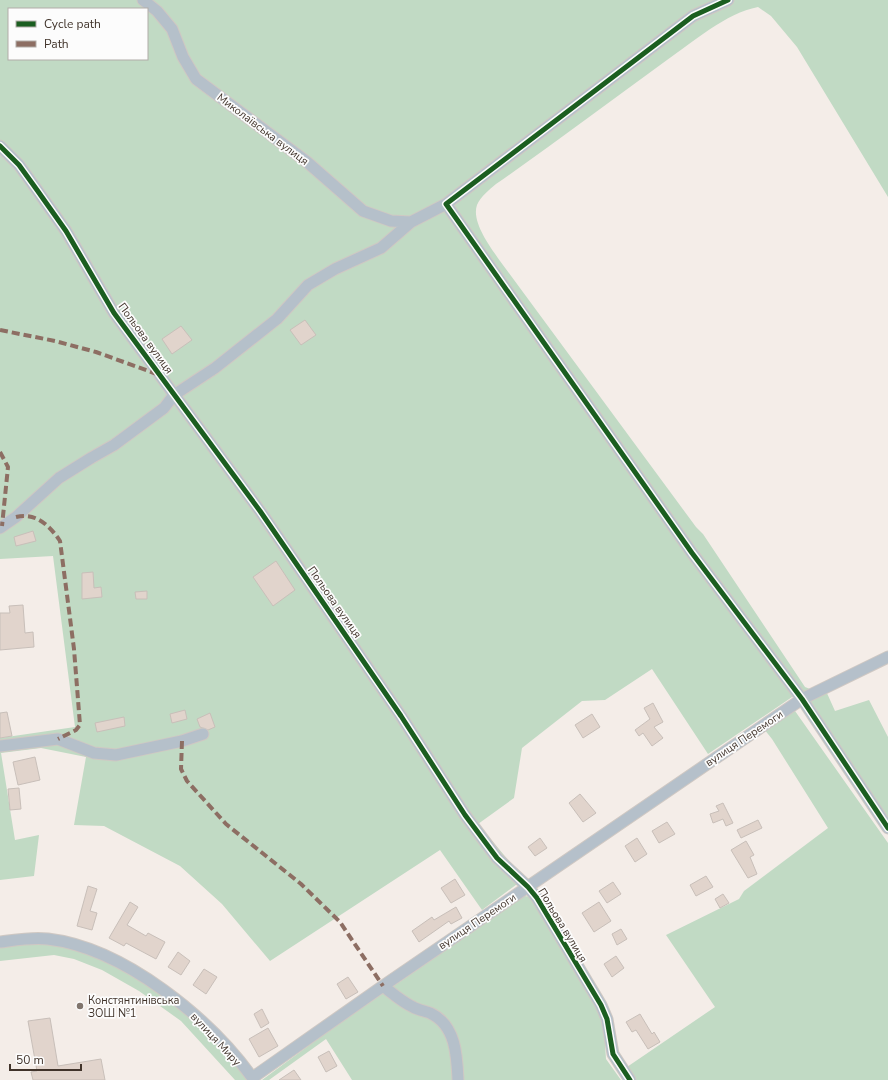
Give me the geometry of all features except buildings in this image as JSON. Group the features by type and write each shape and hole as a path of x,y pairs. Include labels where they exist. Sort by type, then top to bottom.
{"street":[{"name":"Миколаївська вулиця","path":"143,0 157,12 172,29 183,57 196,79 307,162 363,211 391,221 411,222"},
{"path":"0,528 16,517 59,478 90,458 114,445 164,408 174,395 215,368 277,319 308,285 335,269 380,248 411,222 446,204 692,16 728,0"},
{"name":"Польова вулиця","path":"0,146 19,165 66,231 114,313 264,517 401,716 466,815 497,858 528,887 537,898 601,1005 607,1019 613,1054 630,1080"},
{"path":"446,204 688,546 802,699 888,828"},
{"name":"вулиця Перемоги","path":"253,1079 383,986 802,699 888,657"},
{"path":"0,746 58,739 94,753 116,755 182,741 203,734"},
{"name":"вулиця Миру","path":"0,942 25,938 47,939 81,946 122,964 152,983 191,1012 226,1047 253,1079"},
{"path":"383,986 412,1007 431,1014 442,1022 450,1033 457,1051 458,1080"}],"green space":[{"path":"0,0 888,0 888,197 797,47 771,16 758,7 734,15 710,29 496,184 485,193 477,205 476,212 479,227 496,256 696,527 703,534 805,687 810,689 888,652 826,691 835,711 869,700 888,737 888,825 795,695 708,754 652,669 605,700 582,701 522,748 514,798 478,824 524,879 482,910 440,850 270,961 222,904 180,866 104,826 74,825 86,757 41,748 1,753 15,840 39,835 34,876 0,880 0,738 75,727 53,556 0,559"},
{"path":"795,711 888,843 888,1080 634,1080 627,1067 715,1007 666,935 739,899 744,891 828,828 772,739 764,729"},
{"path":"524,896 533,897 595,1003 608,1035 605,1044 606,1059 621,1080 352,1080 326,1039 269,1080 262,1080 330,1030"},
{"path":"9,944 59,944 101,958 165,996 193,1019 221,1047 248,1080 235,1080 181,1021 139,991 102,970 74,959 54,955 0,961 0,946"}],"marked path":[{"path":"0,330 55,341 96,352 157,374"},
{"path":"0,452 8,467 2,526"},
{"path":"16,517 23,516 36,518 47,525 60,541 74,649 80,725 76,730 58,739"},
{"path":"182,741 181,769 187,781 226,824 301,884 340,922 383,986"}],"cycle path":[{"path":"728,0 693,16 446,204 692,553 802,699 888,828"},
{"path":"0,146 19,165 66,231 114,313 260,511 401,716 465,815 497,858 528,887 537,898 601,1005 607,1019 613,1054 630,1080"}],"place":[{"name":"Констянтинівська ЗОШ №1","path":"80,1006"}]}
